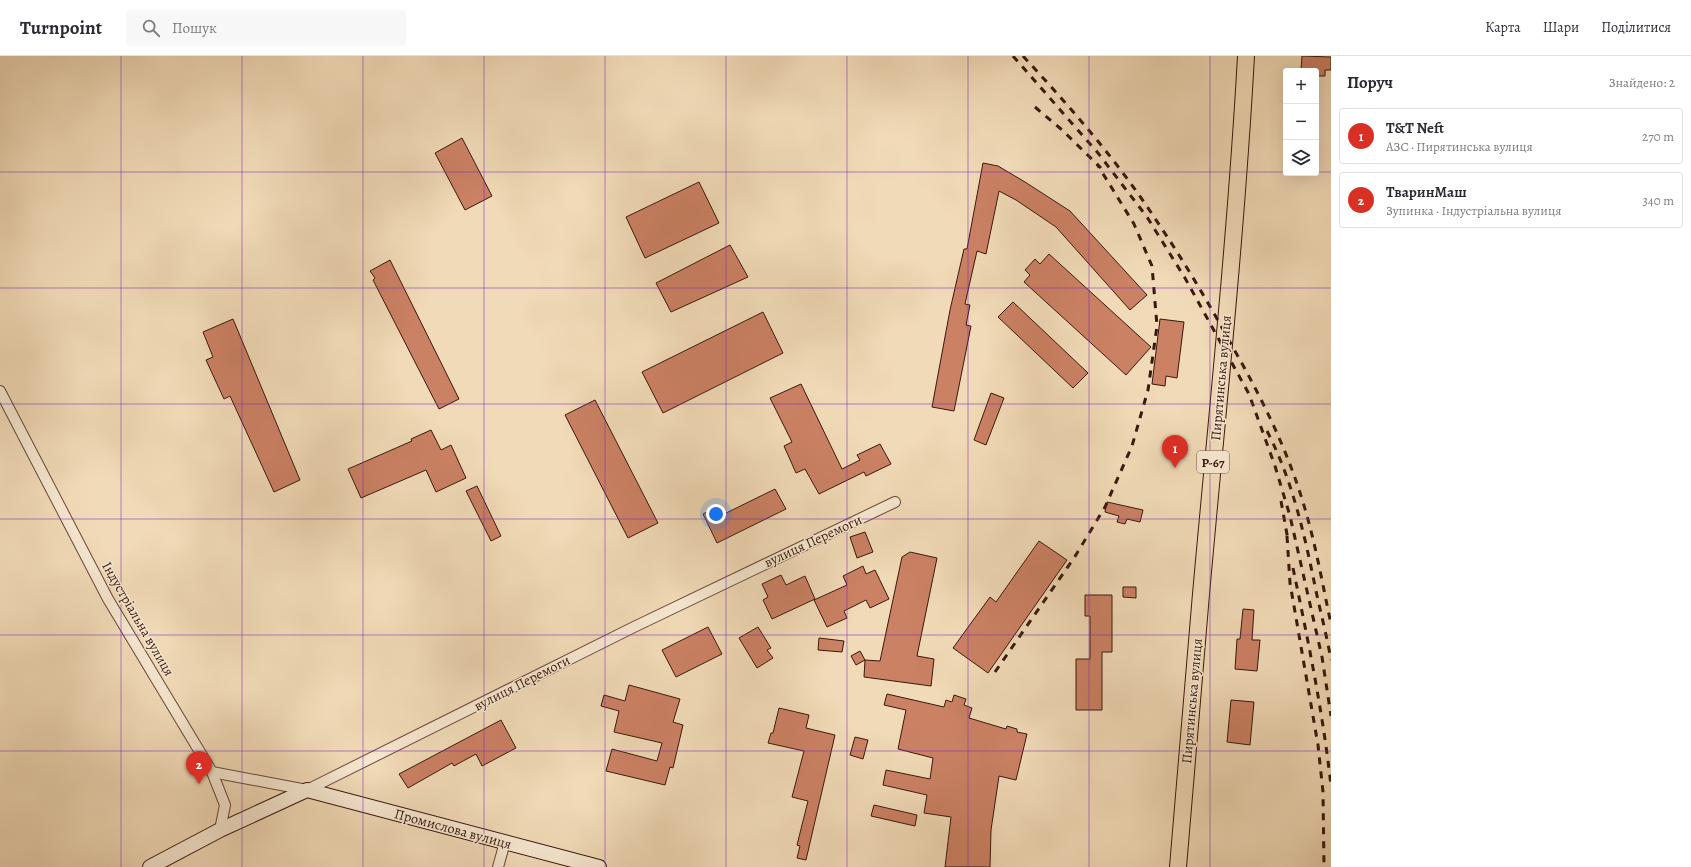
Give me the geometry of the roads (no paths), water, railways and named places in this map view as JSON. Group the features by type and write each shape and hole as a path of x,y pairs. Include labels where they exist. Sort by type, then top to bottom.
{"main road":[{"name":"Пирятинська вулиця","path":"1178,867 1200,602 1240,164 1246,56"}],"street":[{"name":"Індустріальна вулиця","path":"0,391 108,599 212,772 225,805 220,830"},
{"name":"вулиця Перемоги","path":"150,867 220,830 307,790 643,622 895,502"},
{"path":"212,772 307,790"},
{"name":"Промислова вулиця","path":"307,790 599,867"},
{"path":"498,867 505,842"}],"railway":[{"path":"1013,56 1098,153 1147,217 1185,278 1249,394 1275,466 1290,516 1322,657 1331,716"},
{"path":"1023,56 1092,134 1139,196 1194,279 1241,362 1271,419 1288,458 1311,530 1331,624"},
{"path":"1035,107 1061,129 1101,168"},
{"path":"995,672 1074,558 1105,507 1132,446 1148,390 1157,326 1152,266 1134,224 1097,164"},
{"path":"1267,431 1284,470 1297,510 1331,660"},
{"path":"1281,501 1288,540"},
{"path":"1287,536 1290,583 1318,745 1323,792 1324,867"},
{"path":"1293,568 1310,649 1331,786"}],"place":[{"name":"T&T Neft","path":"1175,468"},
{"name":"ТваринМаш","path":"199,784"}]}
